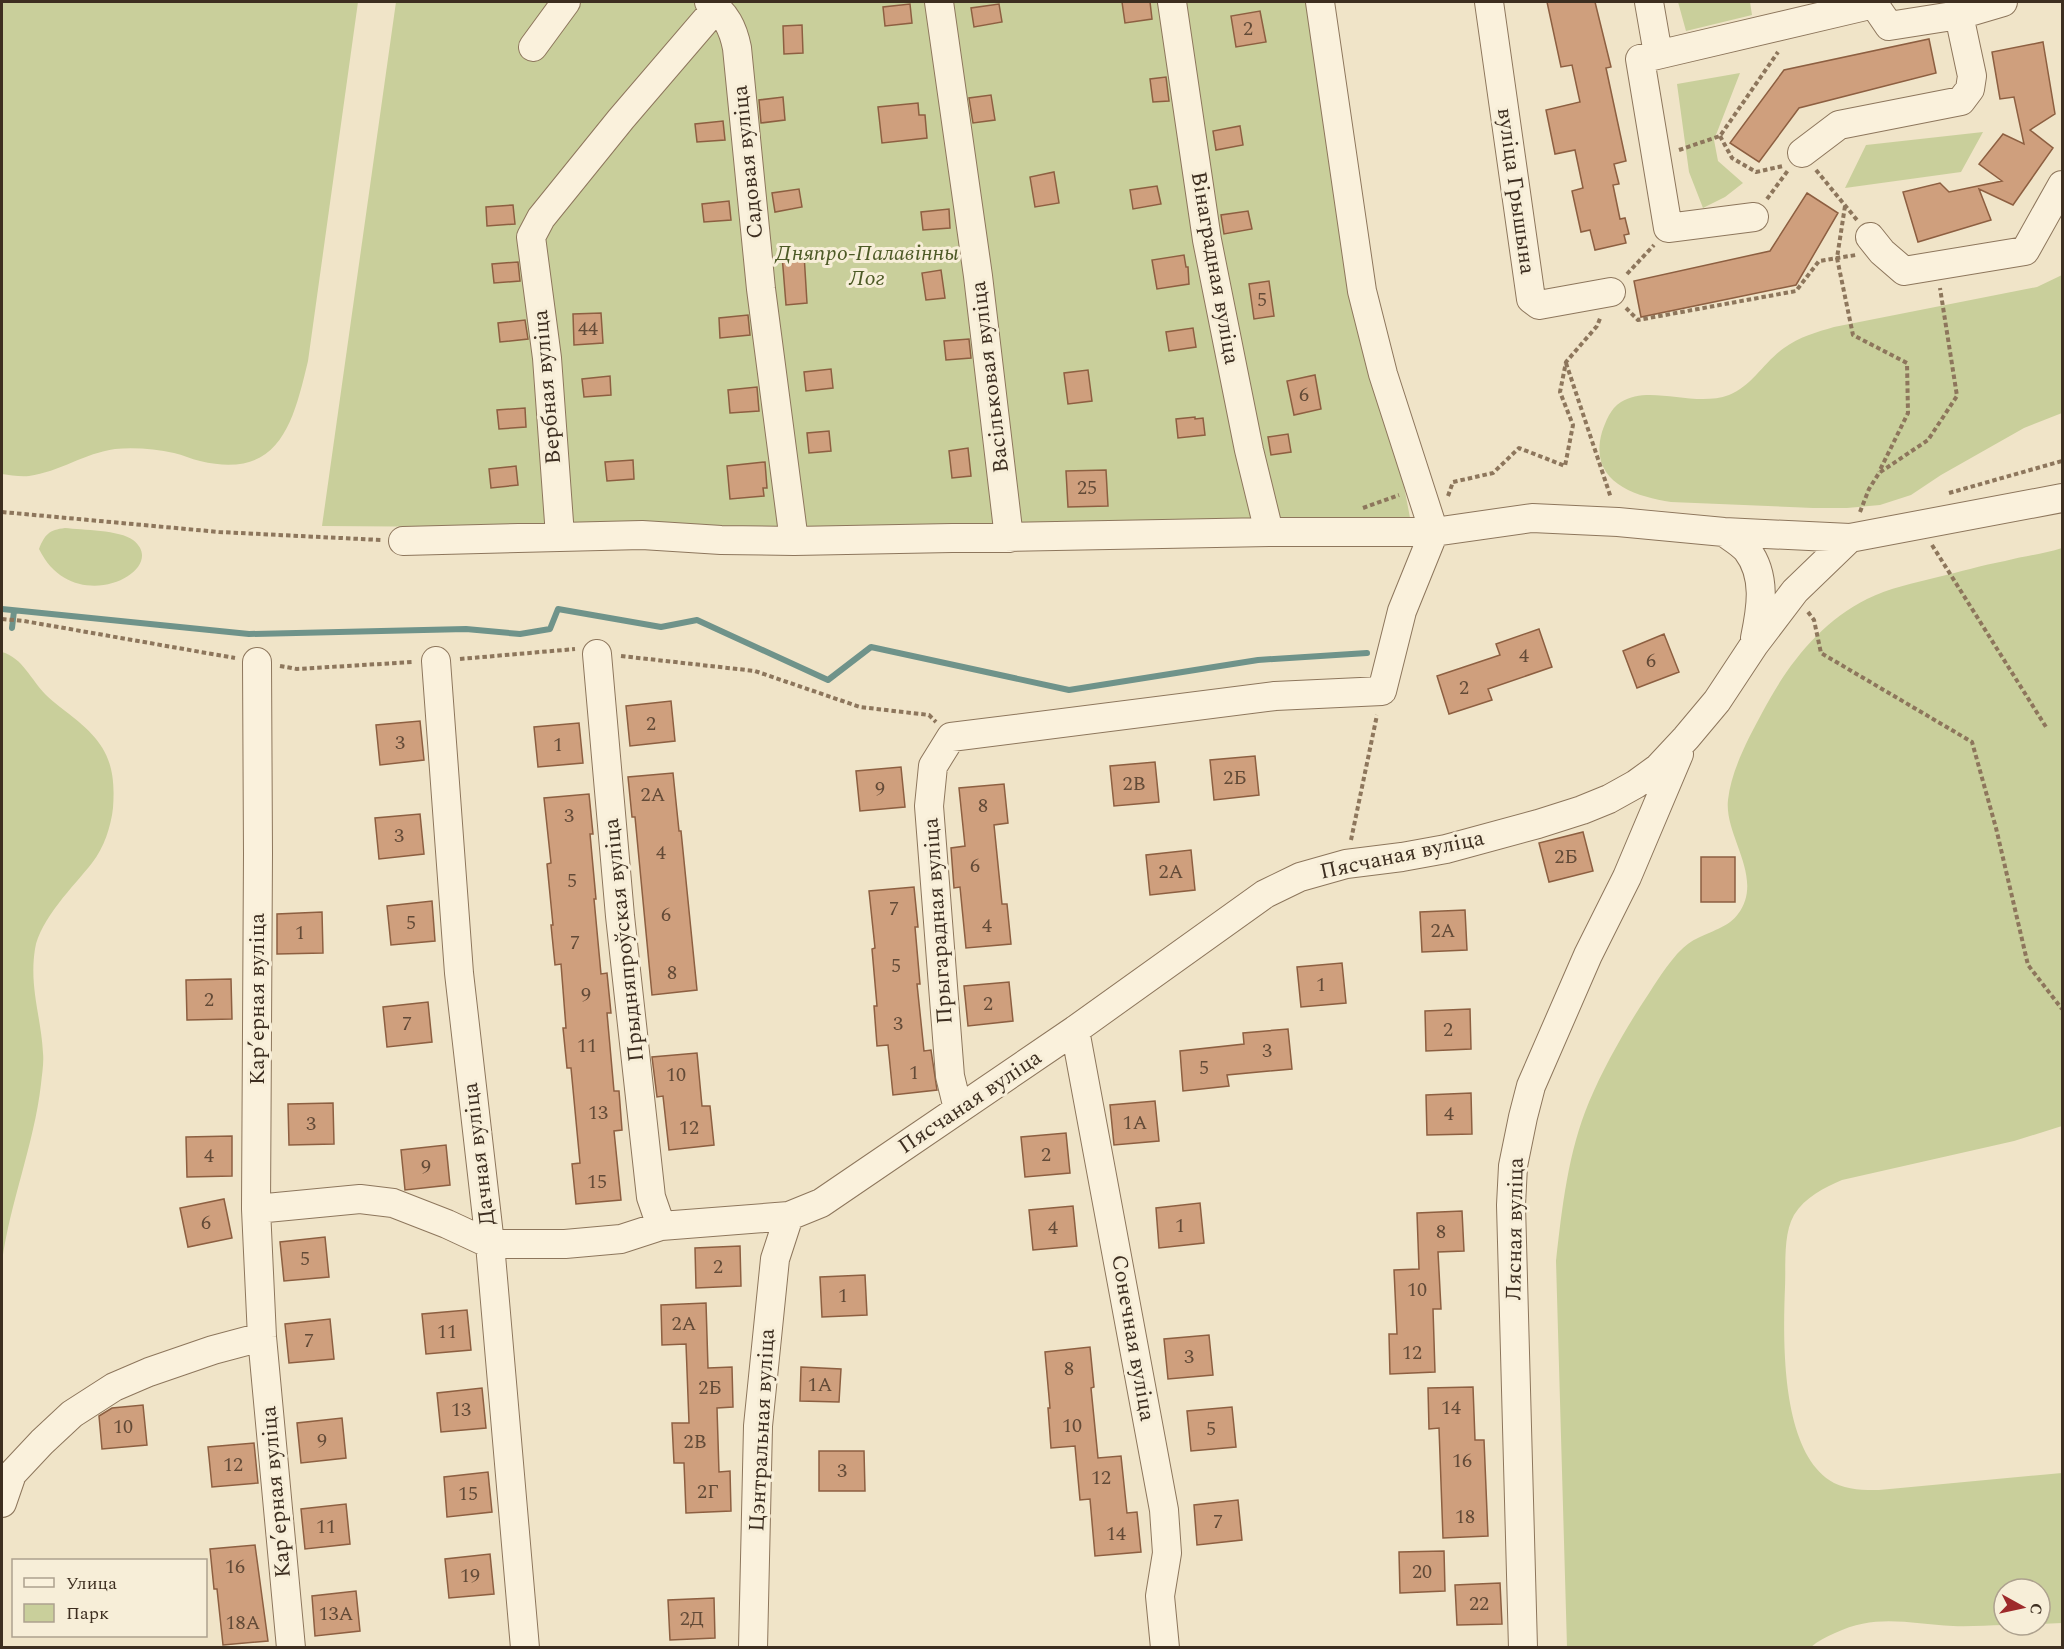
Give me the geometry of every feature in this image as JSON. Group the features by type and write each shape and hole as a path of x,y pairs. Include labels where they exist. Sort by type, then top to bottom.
{"street":[{"path":"533,47 566,2"},
{"name":"Васільковая вуліца","path":"939,2 978,276 1009,538"},
{"name":"Вінаградная вуліца","path":"1172,2 1207,240 1249,450 1269,532"},
{"path":"951,737 1275,696 1382,691 1402,611 1434,532 1383,374 1362,291 1320,2"},
{"name":"вуліца Грышына","path":"1488,2 1531,299 1539,304 1611,292"},
{"path":"1649,2 1658,54"},
{"path":"1754,217 1668,228 1640,59 1874,4 1889,26 1959,15 2003,2"},
{"name":"Вербная вуліца","path":"560,537 547,358 531,237 541,218 572,179 721,6"},
{"name":"Садовая вуліца","path":"721,6 732,27 737,48 761,289 781,425 794,541"},
{"path":"1802,153 1839,125 1961,101 1970,89 1972,76 1959,15"},
{"path":"1876,244 1904,272 2025,251 2062,185"},
{"path":"403,541 642,534 721,540 794,541 1269,532 1434,532 1532,518 1618,522 1724,532 1850,538 2062,498"},
{"path":"1724,532 1746,549 1758,566 1762,604 1754,645"},
{"name":"Пясчаная вуліца","path":"490,1244 565,1245 621,1239 661,1226 789,1216 821,1203 1075,1030 1265,894 1300,877 1346,864 1446,849 1582,810 1636,784 1658,768 1686,738 1717,701 1754,645 1795,591 1850,538"},
{"name":"Прыдняпроўская вуліца","path":"597,654 620,916 651,1197 661,1226"},
{"name":"Дачная вуліца","path":"436,661 459,973 490,1244 525,1647"},
{"name":"Карʼерная вуліца","path":"257,662 256,1209 262,1337 291,1647"},
{"name":"Прыгарадная вуліца","path":"951,737 933,766 929,806 950,1076 958,1109"},
{"name":"Лясная вуліца","path":"1523,1647 1511,1205 1513,1166 1522,1117 1536,1075 1588,955 1627,877 1686,738"},
{"name":"Сонечная вуліца","path":"1075,1030 1164,1510 1167,1553 1160,1596 1165,1647"},
{"path":"256,1209 360,1199 393,1203 490,1244"},
{"name":"Цэнтральная вуліца","path":"753,1647 758,1426 775,1259 789,1216"},
{"path":"2,1503 12,1474 42,1442 72,1414 114,1387 213,1350 262,1337"}],"path":[{"path":"1657,158 1720,136 1799,20"},
{"path":"1720,136 1732,158 1756,172 1793,165 1754,217"},
{"path":"1611,292 1638,320 1796,291 1820,261 1837,258 1876,244 1802,153"},
{"path":"1845,206 1837,258 1852,335 1907,363 1908,413 1869,489 1850,538"},
{"path":"1354,511 1419,488 1493,473 1519,448 1565,466 1573,425 1560,392 1566,362 1598,326 1611,292 1668,228"},
{"path":"1879,473 1928,440 1957,396 1942,299"},
{"path":"1566,362 1608,489"},
{"path":"1434,532 1453,482"},
{"path":"2,512 219,532 403,541"},
{"path":"1919,525 2046,727"},
{"path":"1795,591 1814,620 1821,653 1972,742 1996,828 2028,965 2062,1009"},
{"path":"4,619 297,669 436,661 578,649 597,654 755,671 860,708 929,715 951,737"},
{"path":"1346,864 1382,691"}],"green space":[{"path":"2,2 358,2 308,361 288,425 278,441 265,454 249,462 227,465 200,461 160,450 122,448 93,454 40,474 15,476 2,474"},
{"name":"Дняпро-Палавінны Лог","path":"396,2 1312,2 1411,523 739,529 322,526"},
{"path":"1678,2 1750,2 1752,15 1686,31"},
{"path":"1740,73 1714,140 1718,161 1743,183 1725,197 1703,208 1689,172 1677,84"},
{"path":"1983,132 1961,172 1845,188 1866,145"},
{"path":"2062,275 2062,413 2024,428 1941,475 1911,495 1880,505 1847,508 1671,502 1629,490 1608,474 1602,463 1599,449 1607,420 1617,405 1633,397 1659,395 1701,399 1729,395 1744,386 1784,348 1808,335 1834,327 2037,287"},
{"path":"65,528 110,532 127,537 133,540 142,552 140,564 130,575 114,583 94,586 74,582 55,571 39,549 48,534"},
{"path":"2062,548 2062,1126 2014,1141 1842,1180 1809,1198 1794,1215 1788,1231 1785,1260 1784,1335 1788,1394 1794,1422 1803,1447 1816,1468 1834,1483 1862,1490 1879,1490 2062,1473 2062,1623 2052,1623 2052,1577 1992,1577 1992,1625 1959,1626 1879,1621 1850,1627 1811,1647 1567,1647 1556,1261 1567,1180 1576,1140 1589,1102 1600,1077 1640,1007 1677,954 1693,940 1734,919 1745,900 1746,872 1728,814 1730,789 1741,755 1771,696 1793,663 1819,633 1850,609 1875,595 1902,586 1988,564"},
{"path":"2,652 16,659 46,695 95,738 109,761 114,790 111,822 100,851 50,915 43,926 35,949 33,976 42,1039 42,1072 38,1107 10,1217 2,1262"}],"building":[{"path":"1122,2 1150,2 1152,19 1125,23"},
{"path":"1547,2 1595,2 1611,67 1606,68 1626,161 1614,164 1619,184 1613,185 1620,219 1625,218 1629,234 1624,235 1626,243 1595,250 1590,230 1581,232 1572,191 1583,188 1575,150 1555,154 1546,110 1580,102 1572,65 1561,67"},
{"path":"910,4 912,23 885,26 883,7"},
{"path":"999,4 1002,22 974,27 971,8"},
{"path":"1260,11 1266,42 1236,47 1231,16"},
{"path":"802,25 803,53 784,54 783,26"},
{"path":"1929,39 1936,73 1799,108 1759,162 1730,143 1784,70"},
{"path":"2043,42 2055,114 2030,130 2053,148 2013,205 1979,189 1991,220 1918,242 1903,192 1940,183 1949,192 2002,181 1979,164 2003,134 2024,144 2014,97 2000,99 1992,52"},
{"path":"1166,77 1169,101 1153,102 1150,79"},
{"path":"991,95 995,120 973,123 969,98"},
{"path":"783,97 785,120 761,123 759,100"},
{"path":"918,103 919,115 925,115 927,138 882,143 878,107"},
{"path":"723,121 725,140 697,142 695,124"},
{"path":"1240,126 1243,145 1216,150 1213,131"},
{"path":"1054,172 1059,203 1035,207 1030,177"},
{"path":"1157,186 1161,204 1133,209 1130,190"},
{"path":"799,189 802,207 775,212 772,193"},
{"path":"1807,193 1838,213 1796,285 1641,317 1634,281 1770,251"},
{"path":"729,201 731,220 704,222 702,204"},
{"path":"513,205 515,224 487,226 486,207"},
{"path":"949,209 950,228 923,230 921,212"},
{"path":"1248,211 1252,229 1224,234 1221,215"},
{"path":"804,254 807,303 786,305 782,255"},
{"path":"1184,255 1186,267 1188,267 1189,284 1157,289 1152,260"},
{"path":"518,262 520,281 494,283 492,264"},
{"path":"941,270 945,298 926,300 922,273"},
{"path":"1269,281 1274,316 1254,319 1249,284"},
{"path":"601,313 603,343 574,345 573,314"},
{"path":"748,315 750,335 720,338 719,318"},
{"path":"525,320 528,339 500,342 498,323"},
{"path":"1193,328 1196,347 1169,351 1166,332"},
{"path":"969,339 971,358 946,360 944,341"},
{"path":"831,369 833,388 806,391 804,372"},
{"path":"1088,370 1092,401 1068,404 1064,373"},
{"path":"1315,375 1321,409 1294,415 1287,381"},
{"path":"610,376 611,395 584,397 582,379"},
{"path":"757,387 759,411 730,413 728,390"},
{"path":"525,408 526,427 499,429 497,410"},
{"path":"1195,417 1195,419 1203,418 1205,435 1178,438 1176,419"},
{"path":"829,431 831,451 809,453 807,433"},
{"path":"1288,434 1291,452 1271,455 1268,437"},
{"path":"968,448 971,476 952,478 949,451"},
{"path":"633,460 634,479 607,481 605,462"},
{"path":"765,462 767,488 763,488 764,496 730,499 727,466"},
{"path":"516,466 518,485 491,488 489,469"},
{"path":"1106,470 1108,506 1068,507 1066,471"},
{"path":"1539,629 1552,667 1488,689 1492,700 1449,714 1437,676 1500,655 1496,644"},
{"path":"1664,634 1679,672 1637,688 1623,651"},
{"path":"671,701 675,741 630,746 626,706"},
{"path":"420,721 424,760 380,765 376,725"},
{"path":"579,723 583,763 538,767 534,727"},
{"path":"1255,756 1259,795 1214,800 1210,760"},
{"path":"1155,762 1159,802 1114,806 1110,766"},
{"path":"901,767 905,807 860,811 856,771"},
{"path":"673,773 697,990 652,995 635,817 632,817 628,777"},
{"path":"1004,784 1008,823 994,825 1002,904 1007,904 1011,944 966,948 960,887 954,888 951,848 965,846 959,788"},
{"path":"589,794 593,834 590,834 596,899 594,899 601,974 607,973 611,1013 607,1013 614,1091 619,1091 622,1130 614,1131 621,1200 576,1204 572,1164 580,1163 571,1068 567,1068 563,1028 566,1028 561,964 555,965 551,925 553,925 547,864 551,863 544,798"},
{"path":"420,814 424,854 379,859 375,818"},
{"path":"1583,832 1593,871 1549,882 1539,843"},
{"path":"1191,850 1195,890 1150,895 1146,855"},
{"path":"1701,857 1735,857 1735,902 1701,902"},
{"path":"914,887 920,984 917,984 924,1051 931,1050 937,1090 893,1095 888,1045 877,1046 874,1006 877,1006 872,949 875,948 869,891"},
{"path":"432,901 435,941 391,945 387,906"},
{"path":"1465,910 1467,950 1422,952 1420,912"},
{"path":"322,912 323,953 277,954 277,914"},
{"path":"1342,963 1346,1003 1301,1007 1297,967"},
{"path":"231,979 232,1019 187,1020 186,980"},
{"path":"1009,982 1013,1021 968,1026 964,986"},
{"path":"428,1002 432,1042 387,1047 383,1007"},
{"path":"1470,1009 1471,1049 1426,1051 1425,1011"},
{"path":"1288,1029 1292,1069 1227,1075 1229,1086 1183,1091 1180,1051 1244,1044 1243,1033"},
{"path":"697,1053 702,1106 710,1106 714,1145 669,1150 663,1096 657,1097 652,1057"},
{"path":"1471,1093 1472,1134 1427,1135 1426,1095"},
{"path":"1155,1101 1159,1141 1114,1145 1110,1105"},
{"path":"333,1103 334,1144 289,1145 288,1104"},
{"path":"1066,1133 1070,1173 1025,1177 1021,1137"},
{"path":"232,1136 232,1176 187,1177 186,1137"},
{"path":"446,1145 450,1185 405,1190 401,1150"},
{"path":"224,1199 232,1238 188,1247 180,1208"},
{"path":"1200,1203 1204,1243 1159,1248 1156,1208"},
{"path":"1073,1206 1077,1246 1033,1250 1029,1210"},
{"path":"1462,1211 1464,1251 1438,1252 1441,1309 1433,1309 1435,1372 1390,1374 1389,1334 1397,1334 1394,1270 1419,1269 1417,1213"},
{"path":"325,1237 329,1277 284,1281 280,1242"},
{"path":"740,1246 741,1286 696,1288 695,1248"},
{"path":"865,1275 867,1315 822,1317 820,1277"},
{"path":"706,1303 708,1368 732,1367 733,1407 717,1408 719,1472 730,1471 731,1511 686,1513 684,1463 674,1463 672,1423 689,1423 686,1344 662,1345 661,1305"},
{"path":"467,1310 471,1350 426,1354 422,1314"},
{"path":"330,1319 334,1359 289,1363 285,1324"},
{"path":"1209,1335 1213,1375 1168,1379 1164,1339"},
{"path":"1090,1347 1094,1387 1091,1388 1098,1458 1121,1456 1127,1513 1137,1512 1141,1552 1095,1556 1090,1499 1080,1500 1075,1446 1051,1448 1045,1352"},
{"path":"801,1367 841,1369 839,1402 800,1401"},
{"path":"1473,1387 1475,1440 1484,1440 1488,1536 1443,1538 1439,1428 1429,1429 1428,1388"},
{"path":"482,1388 486,1428 441,1432 437,1393"},
{"path":"143,1405 147,1445 102,1449 99,1416 112,1408"},
{"path":"1232,1407 1236,1447 1191,1451 1187,1411"},
{"path":"342,1418 346,1458 301,1463 297,1423"},
{"path":"254,1443 258,1483 212,1487 208,1447"},
{"path":"819,1451 864,1451 865,1491 819,1491"},
{"path":"488,1472 492,1512 447,1517 444,1477"},
{"path":"1238,1500 1242,1540 1197,1545 1194,1505"},
{"path":"346,1504 350,1544 305,1549 301,1509"},
{"path":"255,1545 268,1641 223,1645 210,1549"},
{"path":"1444,1551 1445,1591 1400,1593 1399,1552"},
{"path":"490,1554 494,1594 449,1598 445,1559"},
{"path":"1500,1583 1502,1624 1457,1625 1455,1585"},
{"path":"356,1591 360,1631 315,1636 312,1596"},
{"path":"714,1598 715,1638 670,1640 668,1600"}],"waterway":[{"path":"2,609 249,634 466,629 520,634 550,629 558,609 661,627 697,620 828,680 871,647 1069,690 1258,660 1367,653"},
{"path":"12,628 14,611"}]}
